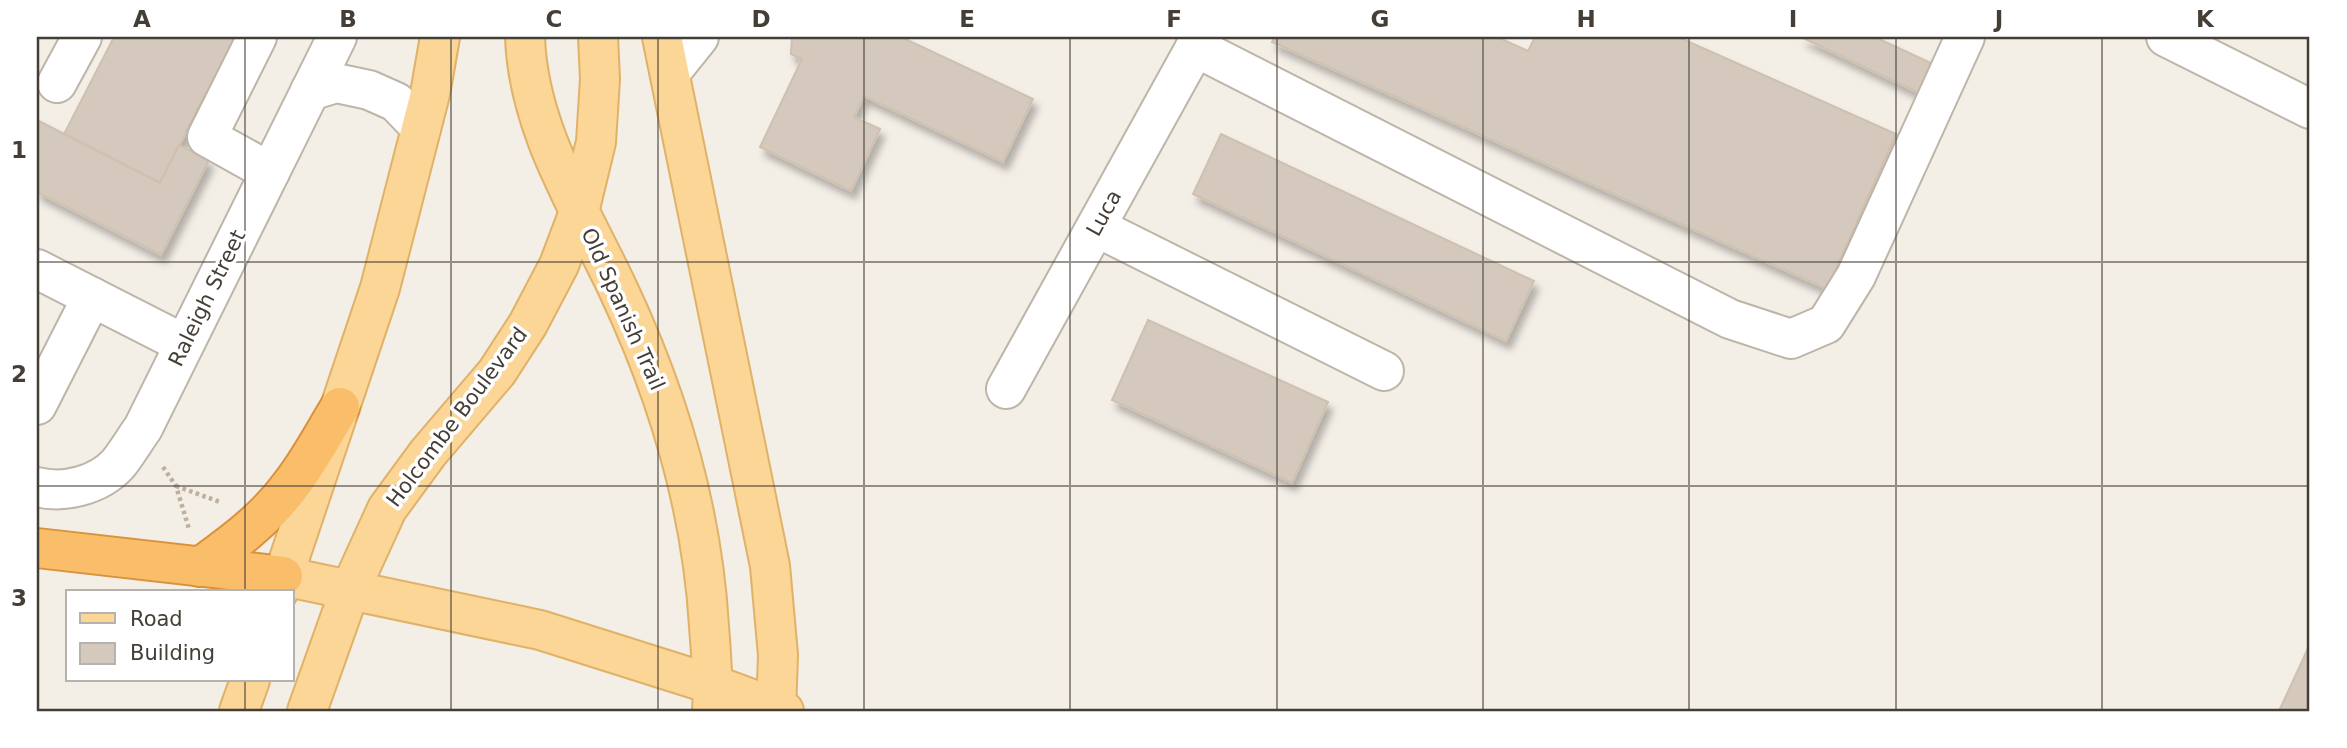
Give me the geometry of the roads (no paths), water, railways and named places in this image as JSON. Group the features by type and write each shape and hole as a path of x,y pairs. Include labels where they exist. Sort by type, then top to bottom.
{"highway":[{"path":"200,567 239,538 273,506 290,486 340,407"},
{"path":"37,548 200,567 280,584"}],"main road":[{"path":"440,37 421,128 380,288 280,584 349,590 540,630 713,698 779,710 778,655 770,566 663,37"},
{"name":"Old Spanish Trail","path":"525,37 532,94 548,144 649,357 675,437 697,528 708,599 713,698"},
{"name":"Holcombe Boulevard","path":"307,711 349,590 387,509 428,453 496,372 528,324 559,265 579,212 596,142 600,79 598,37"},
{"path":"239,711 249,682"}],"street":[{"path":"57,83 82,37"},
{"path":"257,37 207,137 270,172"},
{"name":"Raleigh Street","path":"37,487 82,487 116,466 143,428 337,37"},
{"path":"670,73 699,37"},
{"path":"1198,42 1730,319 1791,339 1826,324 1856,276 1965,37"},
{"path":"2166,37 2309,105"},
{"name":"Luca","path":"1006,389 1198,42"},
{"path":"310,91 336,83 369,90 396,102 421,128"},
{"path":"1096,227 1384,371"},
{"path":"37,269 184,344"},
{"path":"37,405 92,297"}]}
